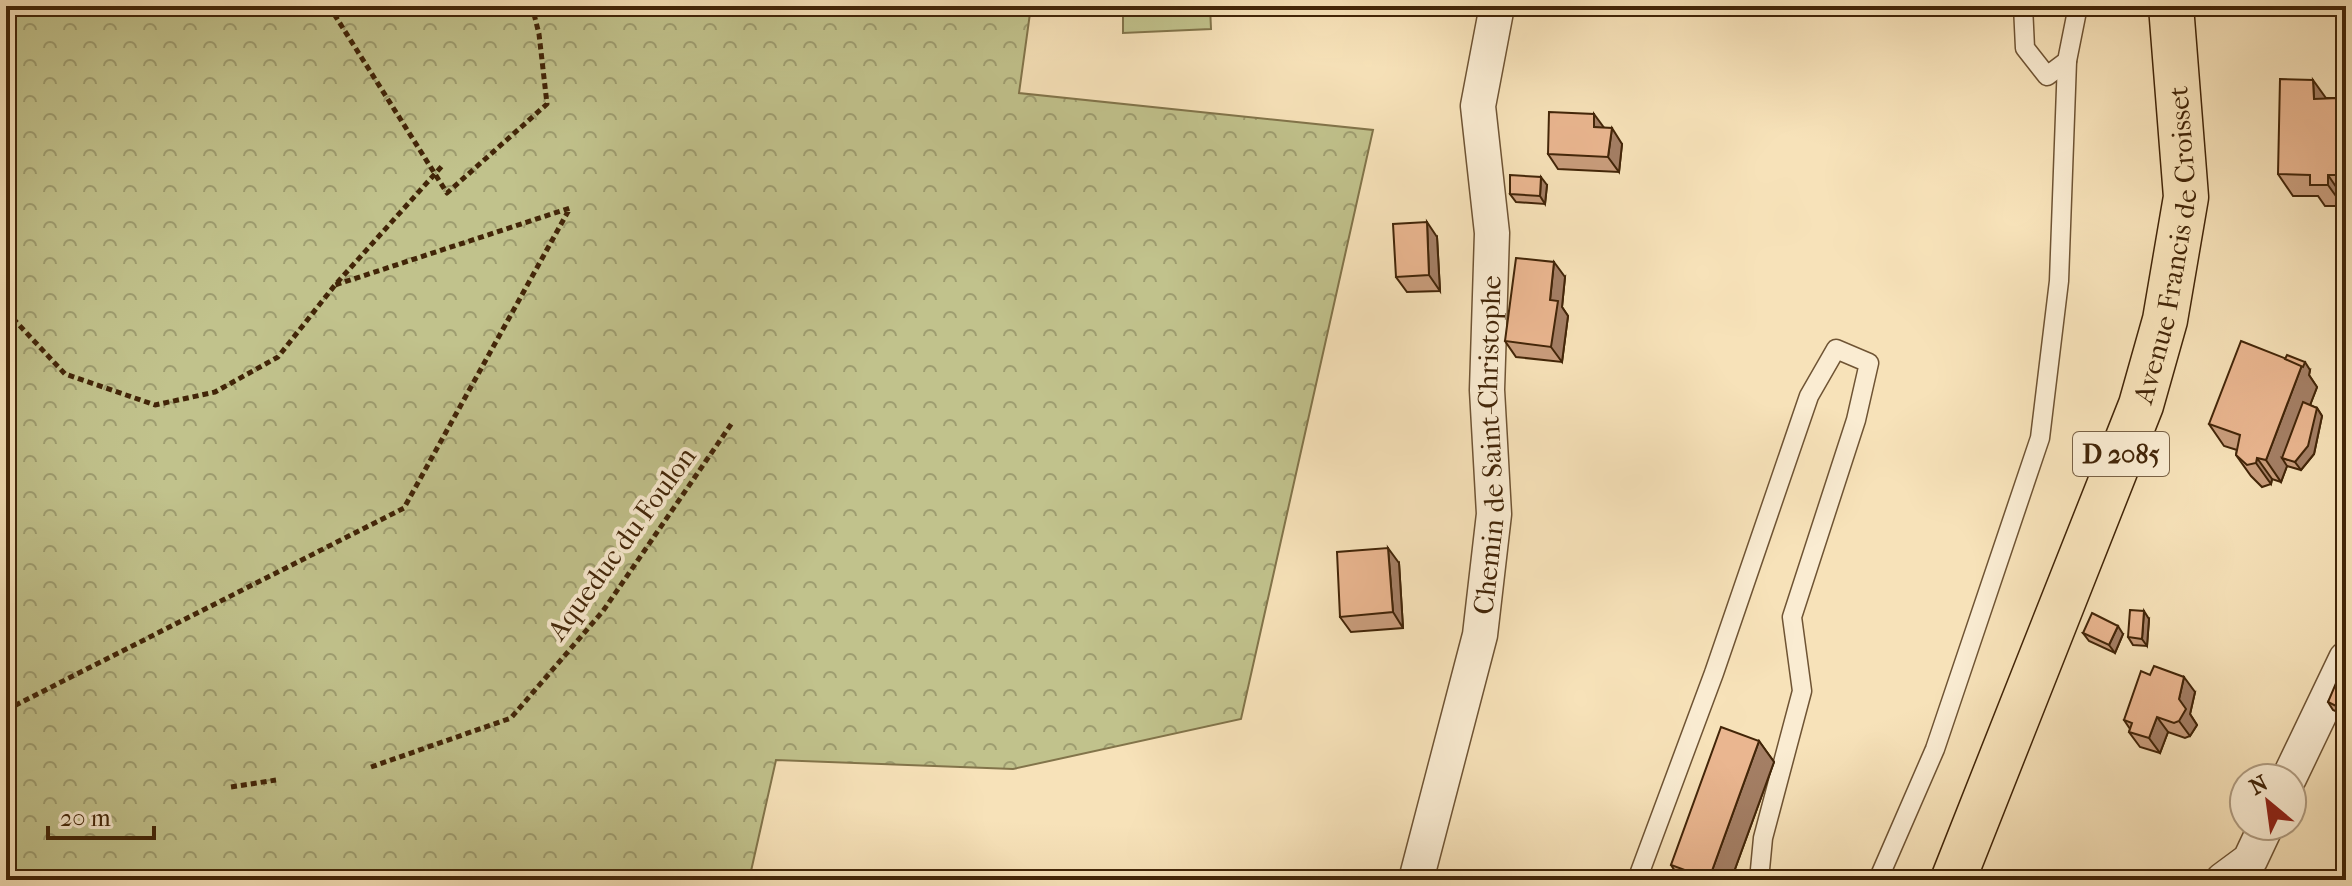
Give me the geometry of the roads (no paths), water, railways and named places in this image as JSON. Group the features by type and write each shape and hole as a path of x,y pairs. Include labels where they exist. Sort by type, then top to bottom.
{"main road":[{"name":"Avenue Francis de Croisset","path":"1953,880 2141,405 2165,320 2186,197 2171,6"}],"street":[{"name":"Chemin de Saint-Christophe","path":"1416,880 1480,635 1494,514 1487,390 1492,233 1478,106 1497,6"},
{"path":"2297,762 2346,659"},
{"path":"2223,880 2250,860 2258,842"}],"lane":[{"path":"2023,6 2025,48 2047,76 2067,61"},
{"path":"1878,880 1935,749 2040,438 2059,281 2067,61 2078,6"},
{"path":"1637,880 1714,673 1809,396 1836,349 1869,363 1856,420 1792,617 1802,691 1763,838 1759,880"}]}
